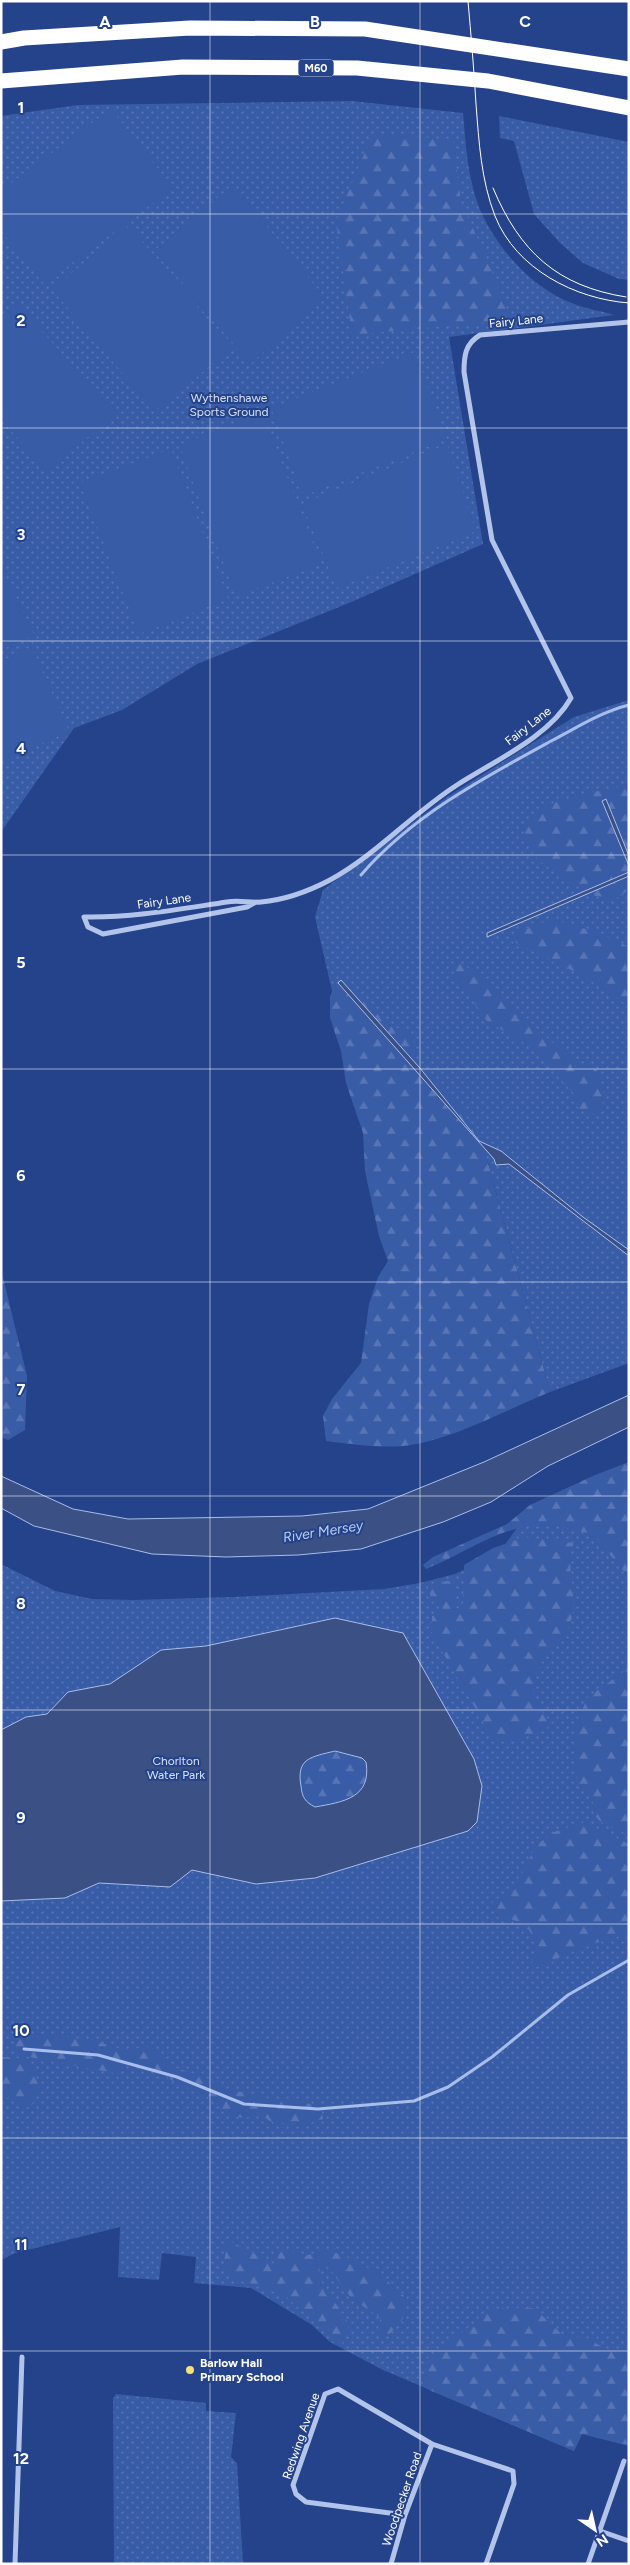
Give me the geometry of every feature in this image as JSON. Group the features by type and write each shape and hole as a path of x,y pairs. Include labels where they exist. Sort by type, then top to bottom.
{"highway":[{"path":"1,42 24,38 190,28 366,29 629,69"},
{"name":"M60","path":"1,81 184,67 357,68 488,81 629,108"}],"street":[{"name":"Fairy Lane","path":"256,902 247,907 104,934 88,927 84,918 143,914 238,900 256,902 291,896 331,880 456,786 521,746 564,710 571,698 492,540 464,372 464,357 467,346 480,336 629,322"},
{"path":"15,2564 22,2357"},
{"name":"Redwing Avenue","path":"405,2515 306,2502 294,2490 293,2485 324,2394 338,2389 432,2444"},
{"name":"Woodpecker Road","path":"391,2564 405,2515 432,2444 513,2471 514,2484 486,2564"},
{"path":"588,2564 624,2461"},
{"path":"600,2531 629,2542"}],"green space":[{"name":"Wythenshawe Sports Ground","path":"352,101 463,113 468,165 477,202 498,242 532,279 560,298 574,304 614,315 449,337 483,544 349,603 197,664 122,710 74,728 1,832 1,116 78,105"},
{"path":"111,109 173,188 44,284 1,230 1,191"},
{"path":"499,116 629,142 629,280 619,279 583,263 560,243 534,214 514,141 500,138"},
{"path":"373,133 453,140 461,203 489,263 511,320 352,335 336,221"},
{"path":"233,185 325,298 250,364 155,250"},
{"path":"129,226 232,348 154,411 52,289"},
{"path":"18,304 115,414 47,472 1,419 1,318"},
{"path":"415,352 447,439 303,496 271,408"},
{"path":"262,412 321,564 236,596 179,445"},
{"path":"447,444 476,531 337,588 302,504"},
{"path":"171,449 228,599 139,634 80,483"},
{"path":"1,565 34,635 1,650"},
{"path":"31,647 69,731 1,762 1,661"},
{"path":"629,700 629,1363 550,1392 487,1159 332,991 315,917 323,890 447,797 574,717"},
{"path":"629,785 629,889 617,898 612,900 602,899 551,870 538,859 524,840 525,828 530,817 548,805 576,796"},
{"path":"558,921 596,932 629,947 629,1006 582,975 516,943 515,937 529,926"},
{"path":"453,959 485,980 565,1053 597,1070 604,1095 601,1110 596,1114 579,1110 573,1093 549,1066 523,1042 487,1021 457,980"},
{"path":"339,979 356,989 389,1024 405,1032 416,1046 413,1059 463,1110 487,1159 550,1392 478,1424 440,1438 403,1446 374,1446 326,1441 323,1416 332,1399 361,1363 369,1304 378,1277 388,1261 379,1236 365,1171 363,1133 346,1083 341,1051 330,1018 330,996"},
{"path":"1,1269 27,1376 25,1430 8,1440 1,1437"},
{"path":"629,1462 629,1578 593,1534 549,1525 527,1526 512,1530 483,1541 426,1569 423,1565 433,1557 507,1524 530,1505 595,1475"},
{"path":"629,1463 629,2446 582,2434 574,2451 383,2370 330,2342 312,2325 251,2288 194,2283 196,2257 162,2253 159,2280 118,2277 120,2227 15,2253 1,2260 1,1564 55,1591 92,1599 134,1600 233,1597 384,1589 420,1583 455,1574 474,1565 504,1546 524,1518"},
{"path":"525,1537 574,1543 570,1561 573,1593 572,1616 565,1634 538,1668 533,1685 536,1702 553,1725 523,1738 495,1742 432,1634 432,1616 440,1613 439,1603 432,1601 428,1587 453,1579 456,1608 463,1608 464,1565 493,1548"},
{"path":"629,1668 629,1835 608,1826 598,1819 593,1808 593,1800 578,1785 574,1747 577,1721 588,1697"},
{"path":"335,1751 362,1758 366,1762 367,1774 365,1783 354,1796 315,1807 306,1801 301,1790 300,1777 303,1764 312,1757"},
{"path":"588,1821 599,1830 629,1844 629,1933 586,1946 527,1971 538,1953 529,1930 520,1922 496,1917 492,1903 516,1886 536,1845 554,1832"},
{"path":"55,2035 98,2042 124,2050 148,2047 160,2051 173,2067 201,2076 223,2088 271,2099 292,2099 321,2107 323,2119 306,2124 271,2122 260,2114 245,2118 230,2116 210,2098 176,2083 162,2073 127,2064 114,2073 24,2056 13,2050 14,2040"},
{"path":"1,2057 18,2058 30,2062 38,2084 37,2094 31,2106 21,2109 9,2097 1,2100"},
{"path":"228,2240 276,2265 275,2252 290,2251 305,2256 327,2249 349,2258 378,2274 405,2297 403,2319 388,2336 381,2335 377,2331 381,2318 352,2299 329,2268 320,2262 319,2278 347,2321 349,2332 341,2345 284,2295 230,2276 223,2267"},
{"path":"534,2308 564,2336 587,2338 606,2349 629,2350 629,2445 582,2434 574,2451 429,2390 421,2383 426,2373 424,2361 493,2309"},
{"path":"116,2394 206,2403 206,2411 236,2413 231,2457 237,2463 243,2564 114,2564 113,2398"}],"water":[{"path":"606,799 629,856 629,866 602,801"},
{"path":"629,872 629,876 487,937 487,933"},
{"path":"341,980 419,1067 479,1141 501,1151 583,1217 629,1250 629,1256 509,1164 496,1165 494,1159 338,983"},
{"name":"River Mersey","path":"629,1395 629,1427 548,1466 491,1502 443,1522 361,1549 298,1555 226,1557 152,1554 34,1526 1,1508 1,1476 73,1509 128,1519 302,1516 368,1509 484,1462"},
{"name":"Chorlton Water Park","path":"335,1618 403,1633 474,1759 482,1786 477,1822 468,1831 315,1878 256,1884 192,1870 170,1887 99,1883 65,1898 1,1901 1,1730 26,1717 47,1714 68,1692 110,1684 161,1650 206,1646","holes":["335,1751 362,1758 366,1762 367,1774 360,1791 345,1800 315,1807 305,1799 301,1790 300,1777 303,1764 307,1760"]}],"waterway":[{"path":"361,875 381,853 403,834 476,783 581,725 629,705"},
{"path":"24,2049 98,2055 177,2077 244,2104 318,2109 414,2101 448,2087 492,2057 568,1995 629,1960"}],"tram line":[{"path":"468,1 481,161 490,202 505,235 532,266 568,288 588,295 629,303"},
{"path":"493,188 515,230 529,248 544,262 561,275 580,284 602,292 626,297"}],"place":[{"name":"Barlow Hall Primary School","path":"190,2370"}]}
